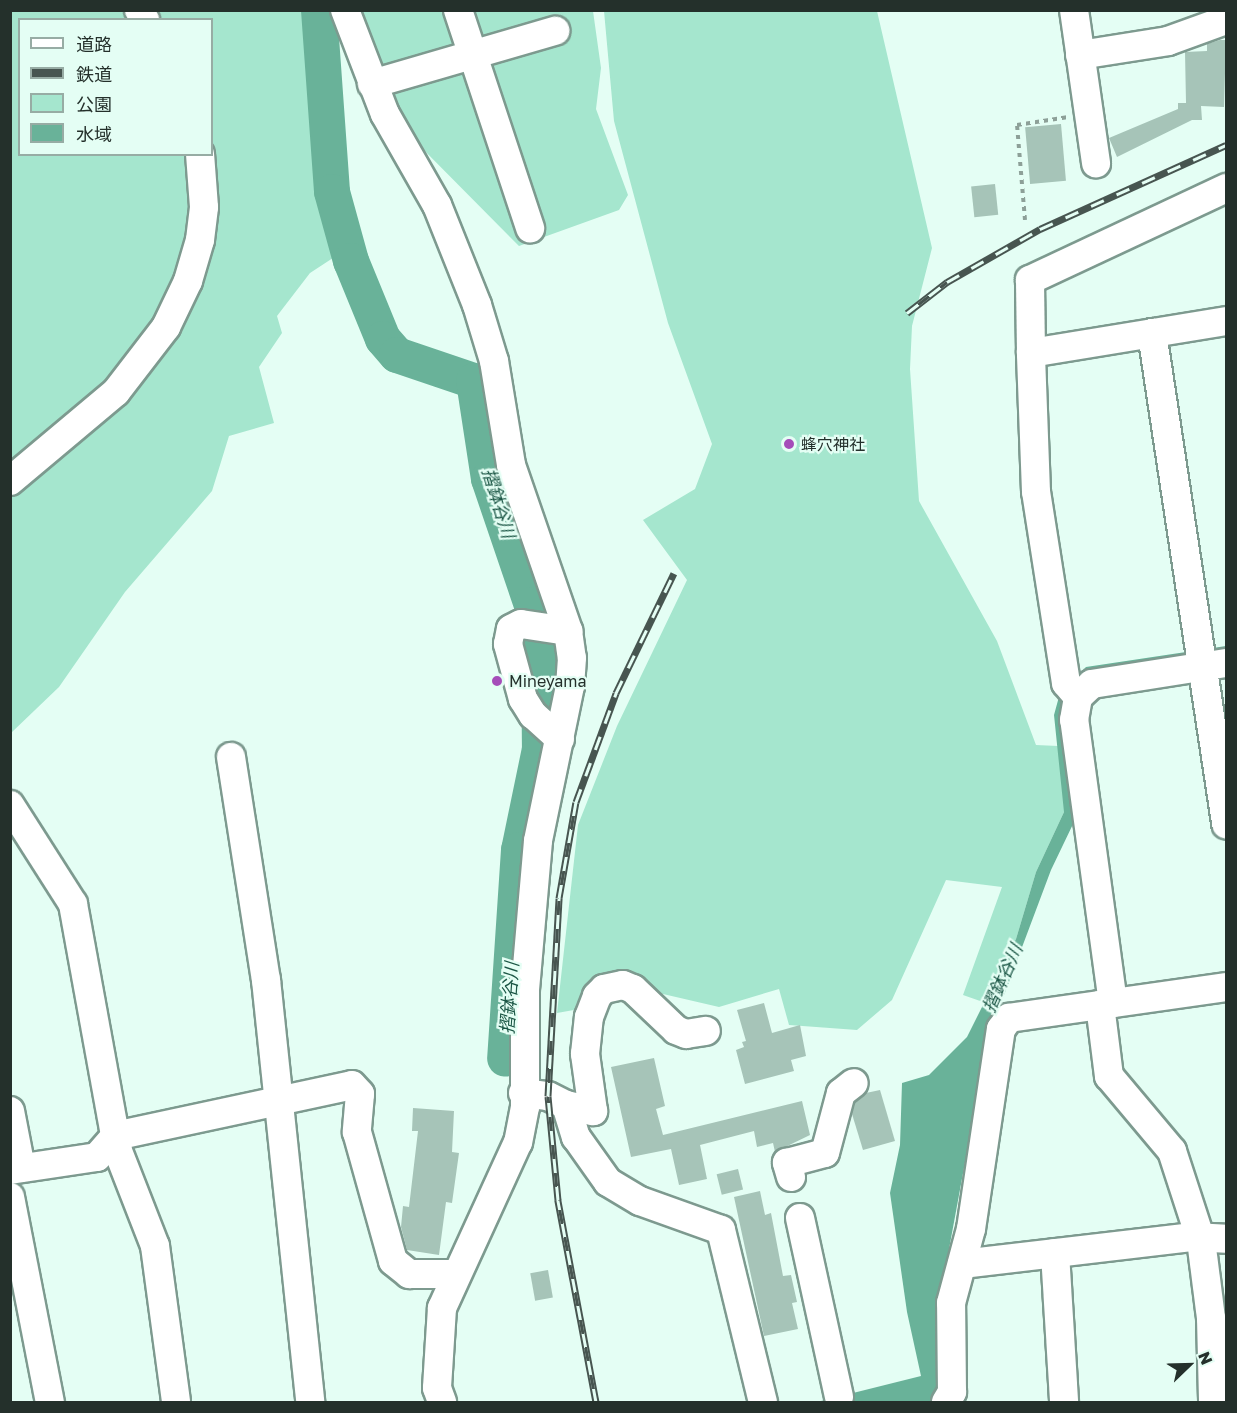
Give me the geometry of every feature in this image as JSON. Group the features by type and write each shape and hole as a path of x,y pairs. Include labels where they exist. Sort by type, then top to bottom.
{"street":[{"path":"345,10 372,84 401,147 437,205 459,254 494,361 511,465 568,631 570,686 538,840 525,989 523,1093 525,1107 518,1142 442,1308 437,1344 437,1388 442,1402"},
{"path":"458,10 470,55 530,228"},
{"path":"1074,10 1096,163"},
{"path":"1080,55 1168,41 1227,21"},
{"path":"372,84 555,31"},
{"path":"10,482 116,392 166,327 188,281 200,240 204,207 200,156"},
{"path":"1213,1402 1211,1318 1214,1240 1172,1151 1109,1076 1107,1004 1074,720 1073,691 1036,492 1030,280 1227,188"},
{"path":"1031,353 1227,321"},
{"path":"1152,333 1208,660 1227,824"},
{"path":"560,739 533,715 523,699 508,644 511,629 521,624 568,631"},
{"path":"1073,691 1092,684 1208,660"},
{"path":"231,757 266,980 310,1402"},
{"path":"10,805 73,904 115,1136 155,1246 176,1402"},
{"path":"523,1093 548,1096 566,1105 593,1111 586,1043 589,1017 597,996 604,989 623,985 633,988 676,1030 686,1034 706,1031"},
{"path":"946,1402 952,1392 951,1303 971,1229 1001,1029 1009,1018 1226,988"},
{"path":"791,1177 787,1163 825,1153 841,1093 854,1083"},
{"path":"10,1111 22,1170 97,1156 115,1136 279,1098 352,1085 360,1094 357,1132 393,1261 409,1274 456,1274"},
{"path":"566,1105 576,1137 608,1182 640,1201 721,1230 763,1402"},
{"path":"10,1197 50,1402"},
{"path":"800,1218 839,1397"},
{"path":"962,1264 1193,1237 1214,1240"},
{"path":"1056,1253 1064,1402"}],"path":[{"path":"1025,220 1017,125 1089,114"}],"green space":[{"path":"11,11 326,11 342,204 336,256 310,273 277,316 282,333 259,367 274,423 229,436 212,491 125,592 59,687 11,733"},
{"path":"363,11 451,11 462,51 380,74 361,22"},
{"path":"464,11 593,11 601,68 596,109 628,195 619,210 519,246 405,131 386,87 474,47"},
{"path":"604,11 877,11 932,248 912,326 910,369 919,501 997,641 1036,745 1058,746 1064,800 1064,812 1036,872 1016,939 983,1002 963,995 1002,887 946,880 892,1000 857,1030 789,1025 779,989 719,1007 663,994 557,1013 578,825 617,726 687,580 643,520 695,489 712,444 668,323 614,121"}],"water":[{"path":"1226,646 1226,656 1095,676 1074,822 1051,870 988,1038 942,1287 941,1392 935,1402 817,1402 921,1376 907,1312 890,1193 900,1145 902,1083 929,1075 967,1037 1016,939 1036,872 1064,812 1054,715 1060,693 1086,667"}],"building":[{"path":"1226,40 1224,107 1201,106 1202,120 1192,120 1117,157 1109,138 1178,109 1178,103 1186,103 1185,52 1207,51 1207,44"},
{"path":"1061,124 1066,181 1030,184 1025,127"},
{"path":"995,184 998,215 974,217 971,187"},
{"path":"764,1003 772,1033 800,1025 806,1056 791,1060 794,1071 745,1084 736,1050 744,1047 742,1042 746,1041 737,1010"},
{"path":"654,1058 665,1106 656,1109 663,1135 802,1101 810,1135 775,1152 773,1143 757,1147 754,1131 700,1145 707,1179 679,1185 671,1149 631,1157 611,1067"},
{"path":"880,1090 895,1141 863,1150 852,1114 855,1103 866,1093"},
{"path":"413,1108 454,1111 452,1152 459,1153 452,1203 446,1202 439,1255 407,1250 401,1227 403,1206 409,1207 418,1131 412,1131"},
{"path":"738,1169 743,1189 722,1195 717,1174"},
{"path":"760,1191 765,1215 771,1213 783,1276 791,1275 797,1302 792,1303 798,1329 764,1336 734,1197"},
{"path":"548,1270 553,1298 535,1301 530,1273"}],"waterway":[{"name":"摺鉢谷川","path":"319,10 332,192 351,261 383,339 397,355 474,381 489,479 532,605 539,640 540,749 519,850 505,1059"}],"railway":[{"path":"907,313 947,282 1040,229 1226,145"},
{"path":"596,1402 558,1200 548,1096 559,898 576,802 616,693 674,573"}],"place":[{"name":"蜂穴神社","path":"789,444"},
{"name":"Mineyama","path":"497,681"}]}
